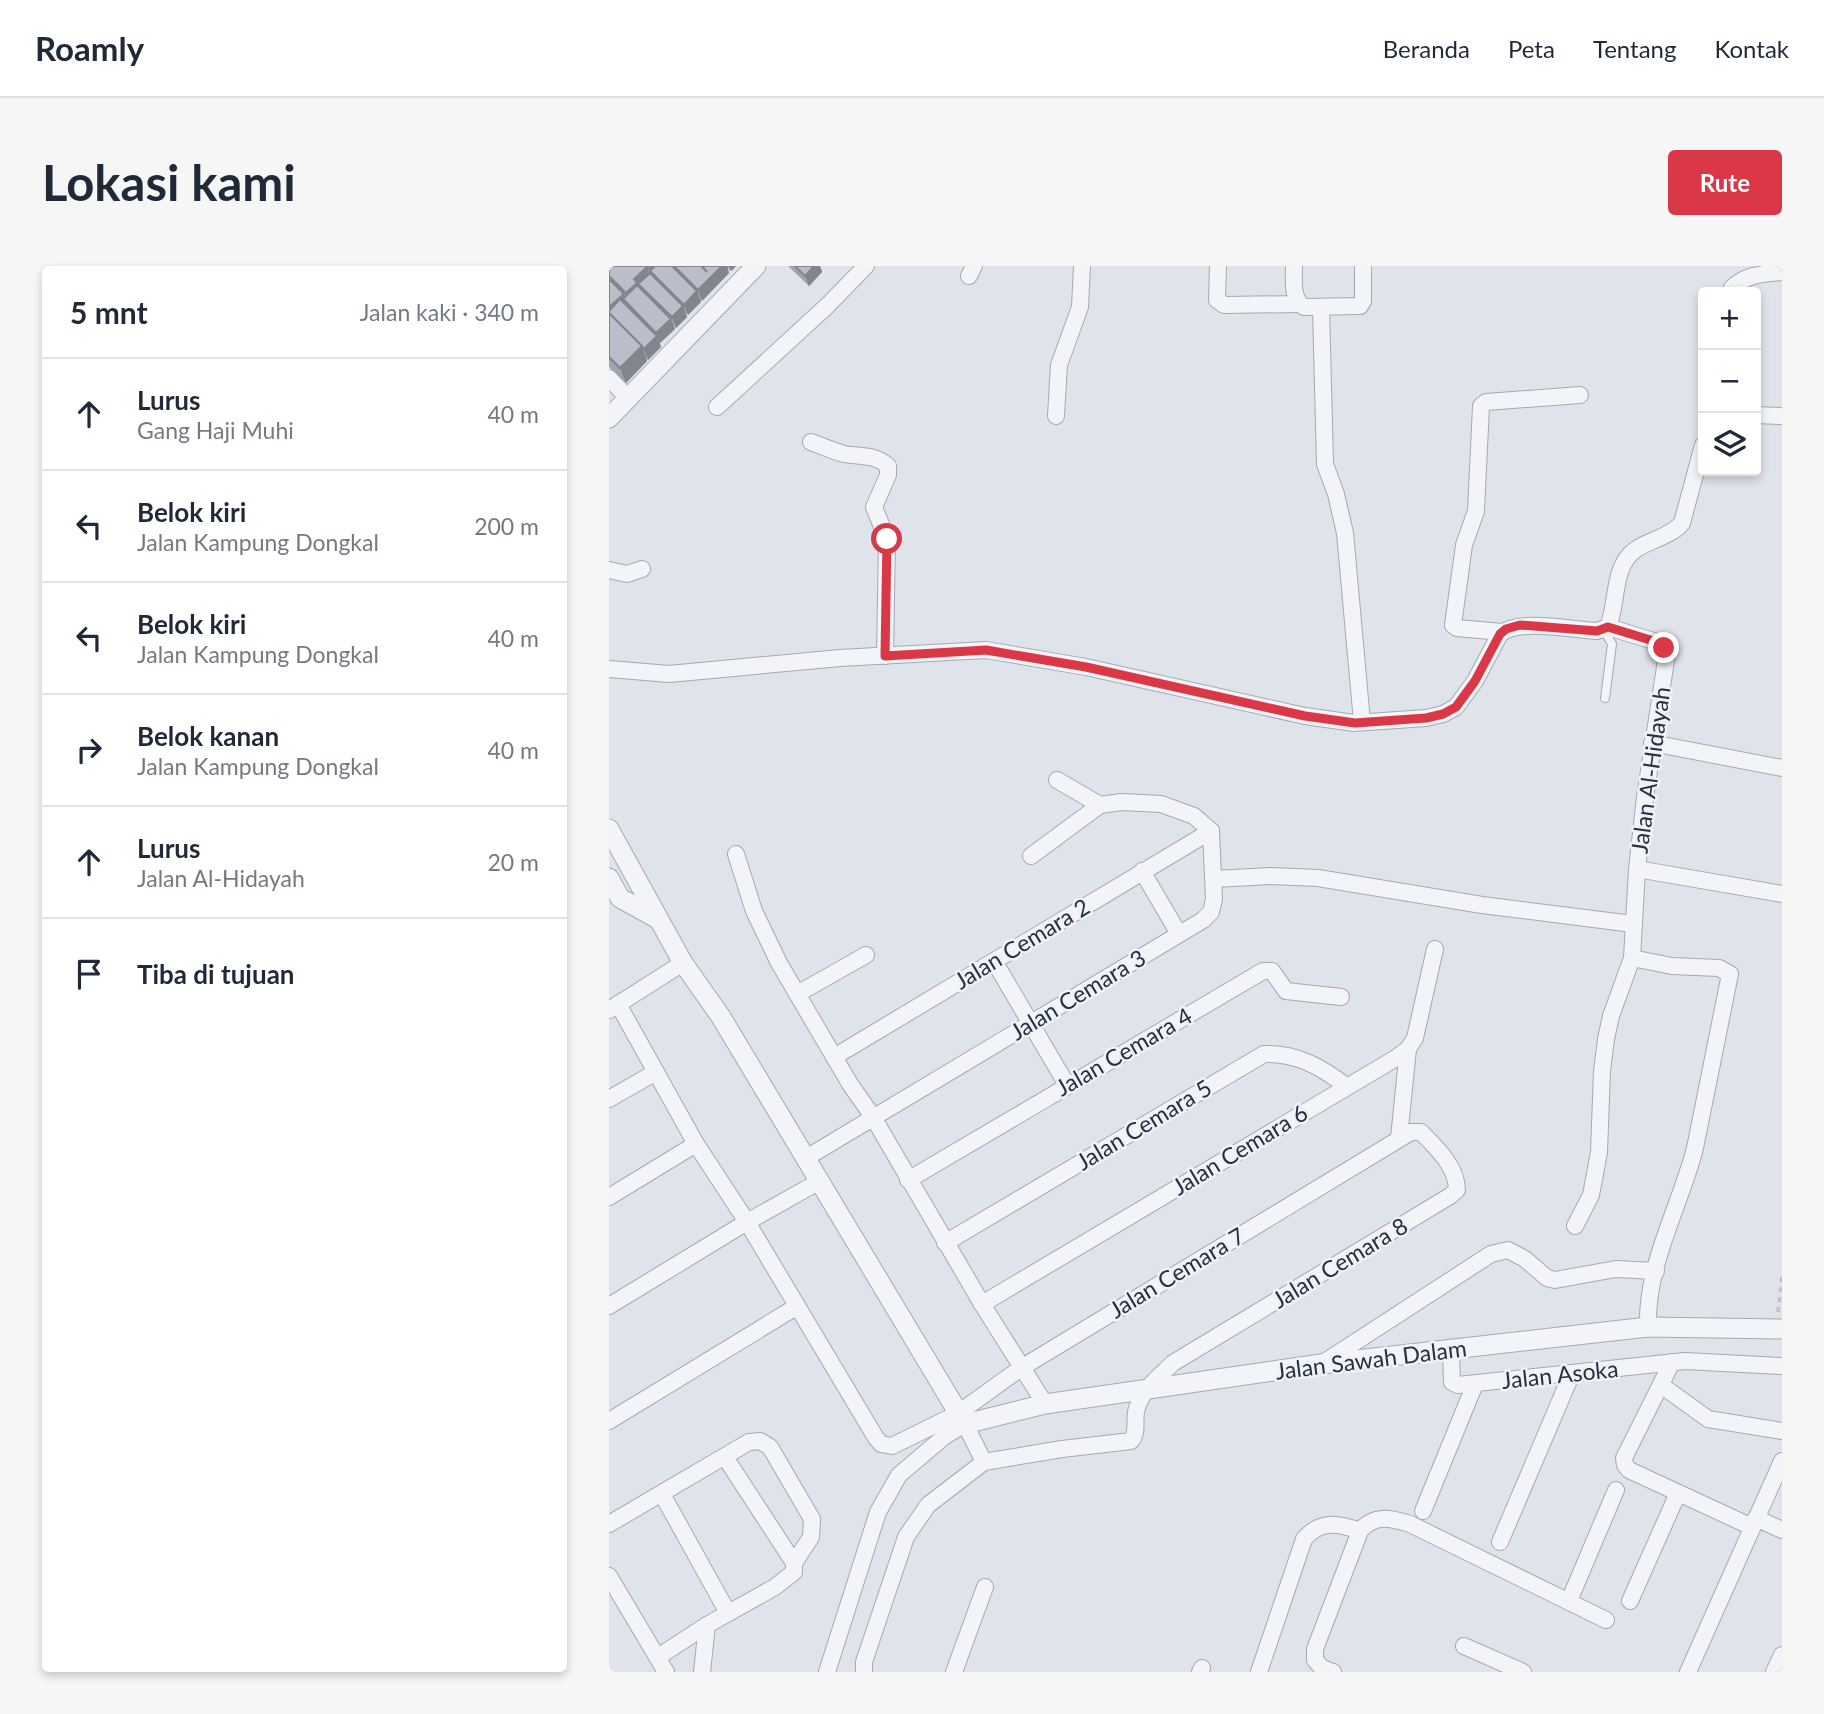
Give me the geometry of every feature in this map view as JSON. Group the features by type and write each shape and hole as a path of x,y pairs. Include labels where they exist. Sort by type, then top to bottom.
{"street":[{"path":"609,418 756,266"},
{"path":"717,407 828,305 866,266"},
{"path":"1056,416 1059,366 1080,307 1082,266"},
{"path":"1217,266 1217,300 1224,305 1300,304"},
{"path":"1294,266 1295,295 1300,304 1304,307 1349,308 1362,304 1363,266"},
{"path":"1733,287 1751,275 1782,272"},
{"path":"1321,307 1325,464 1346,533 1362,722"},
{"path":"609,378 627,397"},
{"name":"Jalan Al-Hidayah","path":"1575,1226 1591,1195 1599,1152 1606,1039 1611,1016 1632,958 1637,869 1652,743 1667,654 1660,643 1606,628 1597,631 1520,625 1502,632 1457,628 1453,625 1464,545 1476,511 1481,406 1486,402 1580,395"},
{"path":"1761,415 1782,416"},
{"path":"811,442 843,454 882,460 887,466 887,475 874,507 887,539 885,656"},
{"path":"1606,628 1625,561 1635,550 1677,529 1682,523 1698,463"},
{"path":"609,570 627,574 642,569"},
{"path":"609,669 669,674 986,650 1086,667 1305,716 1362,722 1426,718 1456,707 1475,681 1502,632"},
{"path":"1652,743 1782,768"},
{"path":"1057,780 1100,805"},
{"path":"1031,856 1100,805 1122,802 1161,804 1194,816 1211,831"},
{"path":"609,829 683,963 721,1017 964,1423 981,1456"},
{"name":"Jalan Cemara 2","path":"834,1057 1211,831"},
{"name":"Jalan Cemara 3","path":"806,1158 1203,920 1211,912 1214,879 1211,831"},
{"path":"736,854 754,911 779,963 982,1304 1045,1404"},
{"path":"609,871 627,861"},
{"path":"1637,869 1782,894"},
{"path":"1142,871 1179,934"},
{"path":"1214,879 1271,876 1318,878 1482,905 1633,924"},
{"path":"609,878 615,901"},
{"path":"615,901 641,884"},
{"path":"615,901 658,919"},
{"path":"1399,1138 1408,1049 1415,1038 1435,949"},
{"path":"797,994 866,955"},
{"path":"1632,958 1672,966 1719,968 1730,974 1695,1148 1649,1292 1649,1327"},
{"path":"993,961 1067,1085"},
{"path":"683,963 614,1007 656,1072 696,1144 747,1222 881,1444 891,1446 964,1423"},
{"name":"Jalan Cemara 4","path":"908,1180 1263,971 1272,971 1286,991 1341,998"},
{"name":"Jalan Cemara 6","path":"982,1304 1346,1086 1376,1071 1408,1049"},
{"name":"Jalan Cemara 5","path":"946,1243 1264,1054 1304,1059 1346,1086"},
{"path":"609,1099 656,1072"},
{"name":"Jalan Cemara 8","path":"1146,1389 1173,1363 1456,1192 1458,1186 1453,1171 1421,1132 1411,1132 1399,1138"},
{"name":"Jalan Cemara 7","path":"964,1423 1021,1368 1399,1138"},
{"path":"609,1197 696,1144"},
{"path":"609,1306 820,1181"},
{"path":"1321,1364 1491,1254 1508,1250 1525,1259 1547,1278 1555,1280 1616,1269 1656,1270"},
{"path":"609,1421 796,1307"},
{"name":"Jalan Sawah Dalam","path":"964,1423 1045,1404 1321,1364 1451,1354 1649,1327 1779,1328"},
{"name":"Jalan Asoka","path":"1451,1354 1452,1378 1458,1385 1672,1362 1782,1366"},
{"path":"1672,1362 1624,1458 1625,1465 1629,1470 1678,1493 1754,1523 1782,1530"},
{"path":"1500,1542 1572,1373"},
{"path":"1423,1511 1475,1384"},
{"path":"1661,1385 1708,1419 1782,1431"},
{"path":"864,1672 864,1662 906,1537 927,1505 981,1456 1126,1443 1135,1436 1135,1410 1146,1389"},
{"path":"827,1672 878,1512 899,1475 964,1423"},
{"path":"609,1524 749,1442 760,1441 770,1447 812,1519 811,1537 795,1563 793,1572 786,1579 658,1657"},
{"path":"725,1457 795,1563"},
{"path":"1688,1672 1782,1461"},
{"path":"1569,1601 1616,1490"},
{"path":"1630,1601 1678,1493"},
{"path":"662,1494 728,1613"},
{"path":"1333,1672 1322,1668 1315,1660 1315,1649 1360,1531 1367,1523 1378,1519 1392,1518 1410,1524 1606,1620"},
{"path":"1259,1672 1304,1539 1312,1530 1321,1526 1349,1527 1360,1531"},
{"path":"609,1576 666,1672"},
{"path":"954,1672 985,1587"},
{"path":"702,1672 707,1625"},
{"path":"1464,1646 1523,1672"},
{"path":"1774,1672 1782,1655"}],"lane":[{"path":"1605,698 1612,644 1606,628"}],"path":[{"path":"1779,1328 1782,1276"}],"building":[{"path":"609,266 653,266 649,269 647,267 634,279 637,283 626,293 609,276"},
{"path":"655,266 672,266 697,291 684,305 650,271"},
{"path":"674,266 701,266 707,272 702,266 722,266 698,290"},
{"path":"795,266 814,266 805,276"},
{"path":"650,273 683,306 672,317 638,284"},
{"path":"609,279 624,294 609,307"},
{"path":"637,285 671,319 656,333 623,299"},
{"path":"620,299 657,336 644,349 609,313"},
{"path":"609,313 642,346 620,368 609,357"}],"route":[{"path":"887,539 885,656 986,650 1086,667 1305,716 1355,723 1426,718 1443,714 1456,707 1475,681 1500,634 1520,625 1597,631 1608,627 1660,643 1664,648"}]}
